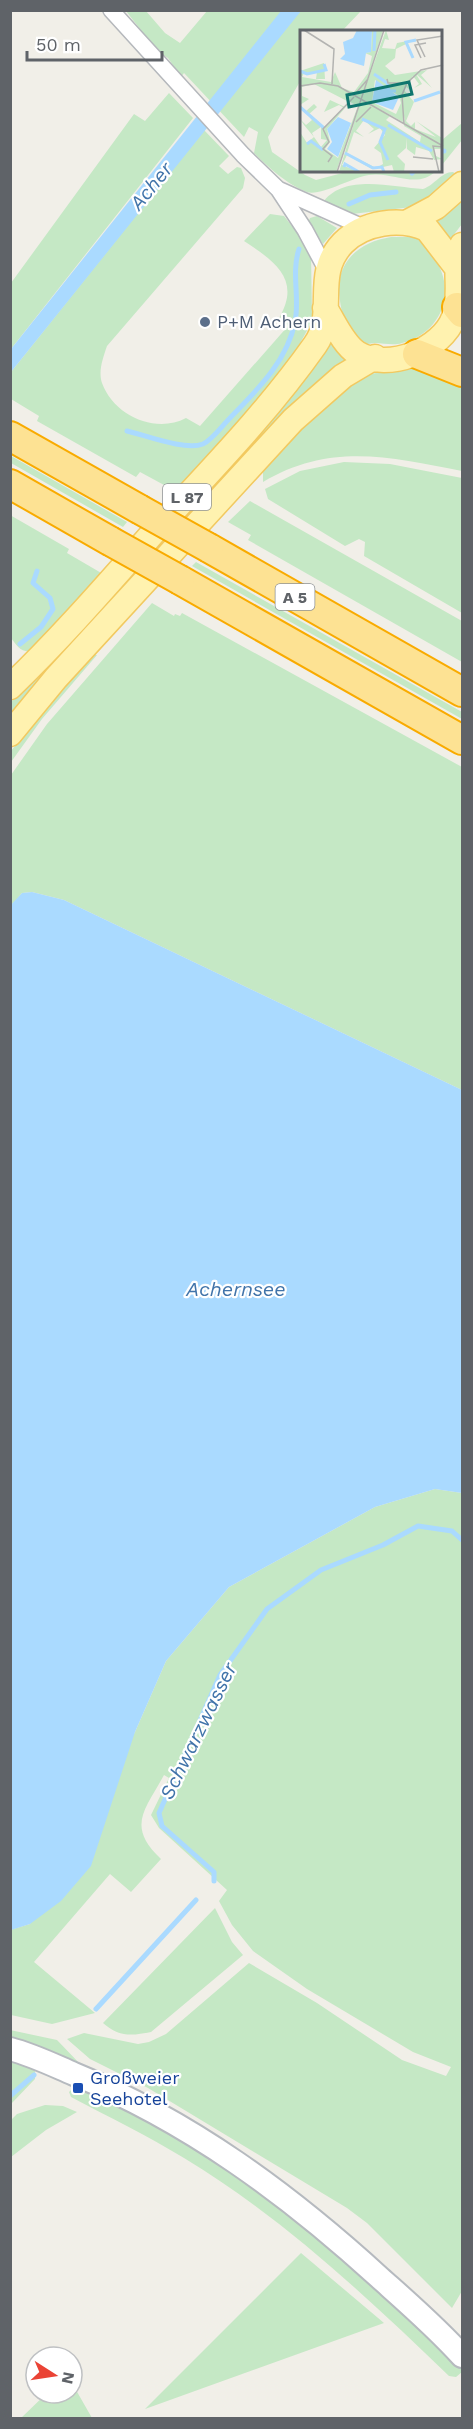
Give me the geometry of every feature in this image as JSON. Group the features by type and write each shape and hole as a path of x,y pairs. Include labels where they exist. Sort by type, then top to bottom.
{"highway":[{"path":"417,354 462,372"},
{"name":"A 5","path":"10,436 462,692"},
{"name":"A 5","path":"10,484 462,740"},
{"path":"380,645 462,677"}],"main road":[{"path":"406,224 436,207 462,184"},
{"path":"388,223 406,224 427,230 460,256 460,310 442,337 417,354 394,358 375,357 354,351 326,308 327,271 338,248 365,228 388,223"},
{"name":"L 87","path":"10,687 243,435 316,344 321,334 326,308"},
{"name":"L 87","path":"10,734 64,670 293,420 343,376 375,357"}],"street":[{"path":"111,10 236,148 278,189 305,230 327,271"},
{"path":"278,189 365,228"},
{"path":"10,2049 140,2103 205,2141 274,2188 328,2230 442,2334 462,2356"}],"green space":[{"path":"126,11 146,11 165,33 180,43 207,11 361,11 343,30 300,30 300,81 268,137 272,152 300,172 316,180 346,172 435,172 421,179 413,180 378,174 369,175 320,192 312,193 300,189 279,175 254,153 258,132 249,127 244,137 184,73 181,77 168,58 157,51"},
{"path":"169,93 193,118 11,349 11,283 134,114 145,121"},
{"path":"462,123 462,140 443,164 443,139"},
{"path":"204,130 229,156 219,166 228,174 237,167 241,168 245,178 243,188 107,346 101,364 101,374 102,383 108,395 116,405 137,419 162,424 186,418 200,426 288,326 279,318 287,292 286,282 281,272 265,256 244,241 270,214 284,216 311,253 312,316 309,327 293,356 249,413 177,492 140,472 136,477 37,421 39,416 11,399 11,372"},
{"path":"453,172 457,175 422,203 412,207 352,214 325,204 324,201 333,192 358,185 423,189 445,174"},
{"path":"462,199 462,224 449,241 435,224"},
{"path":"317,216 337,228 323,244 308,223 310,218"},
{"path":"391,237 420,237 440,269 444,281 444,302 436,321 412,340 395,344 361,344 355,340 346,324 340,304 340,277 343,268 359,249 374,241"},
{"path":"334,340 348,358 314,386 11,717 11,702 266,424"},
{"path":"420,368 462,379 462,471 386,458 337,457 312,461 288,469 263,482 263,467 300,429 357,379 368,374"},
{"path":"11,456 127,522 123,527 11,463"},
{"path":"344,462 390,464 462,478 462,613 364,556 365,542 359,539 345,546 268,499 265,489 300,471"},
{"path":"250,501 462,621 462,662 248,540 251,535 228,522"},
{"path":"10,515 69,549 67,553 103,574 32,651 22,650 11,638"},
{"path":"196,562 462,712 462,719 192,566"},
{"path":"152,603 174,616 175,614 180,616 182,613 462,767 462,1090 64,900 32,892 22,893 11,906 11,775 47,724"},
{"path":"91,654 97,655 42,719 11,762 10,752"},
{"path":"435,1489 462,1493 462,2291 452,2308 367,2223 347,2208 148,2088 90,2059 67,2039 84,2033 138,2044 149,2042 166,2034 249,1963 317,2003 402,2060 446,2076 451,2067 413,2052 307,1989 253,1951 232,1925 219,1901 227,1890 159,1828 151,1815 169,1778 164,1775 145,1808 142,1818 144,1837 161,1859 131,1892 110,1874 34,1962 95,2013 52,2024 11,2015 10,1930 30,1924 135,1732 166,1661 229,1587 375,1507"},
{"path":"215,1908 232,1942 243,1955 151,2032 120,2033 103,2023"},
{"path":"10,2030 57,2040 81,2065 50,2050 11,2039"},
{"path":"11,2056 35,2069 35,2079 11,2104"},
{"path":"76,2085 94,2089 236,2173 378,2286 461,2366 462,2372 456,2377 449,2376 355,2288 256,2206 184,2158 71,2097 69,2092"},
{"path":"45,2105 63,2106 77,2112 46,2130 11,2157 11,2120 17,2114"},
{"path":"301,2253 384,2323 145,2409"},
{"path":"84,2404 92,2418 21,2418 35,2405"}],"water":[{"name":"Acher","path":"281,11 301,11 11,372 11,349"},
{"name":"Achernsee","path":"32,892 64,900 462,1090 462,1493 435,1489 375,1507 229,1587 166,1661 135,1732 91,1866 61,1901 30,1924 11,1930 10,906 22,893"}],"waterway":[{"path":"349,204 370,195 396,192"},
{"path":"127,431 165,442 195,446 203,444 217,433 260,387 278,363 291,337 296,313 296,267 299,249"},
{"path":"20,644 41,627 53,609 50,598 33,583 37,571"},
{"name":"Schwarzwasser","path":"214,1881 214,1872 162,1826 159,1813 220,1675 267,1609 321,1570 383,1545 418,1526 452,1531 462,1540"},
{"name":"Schwarzwasser","path":"96,2009 196,1900"},
{"name":"Schwarzwasser","path":"10,2096 34,2075"}],"place":[{"name":"P+M Achern","path":"205,322"},
{"name":"Großweier Seehotel","path":"78,2088"}]}
